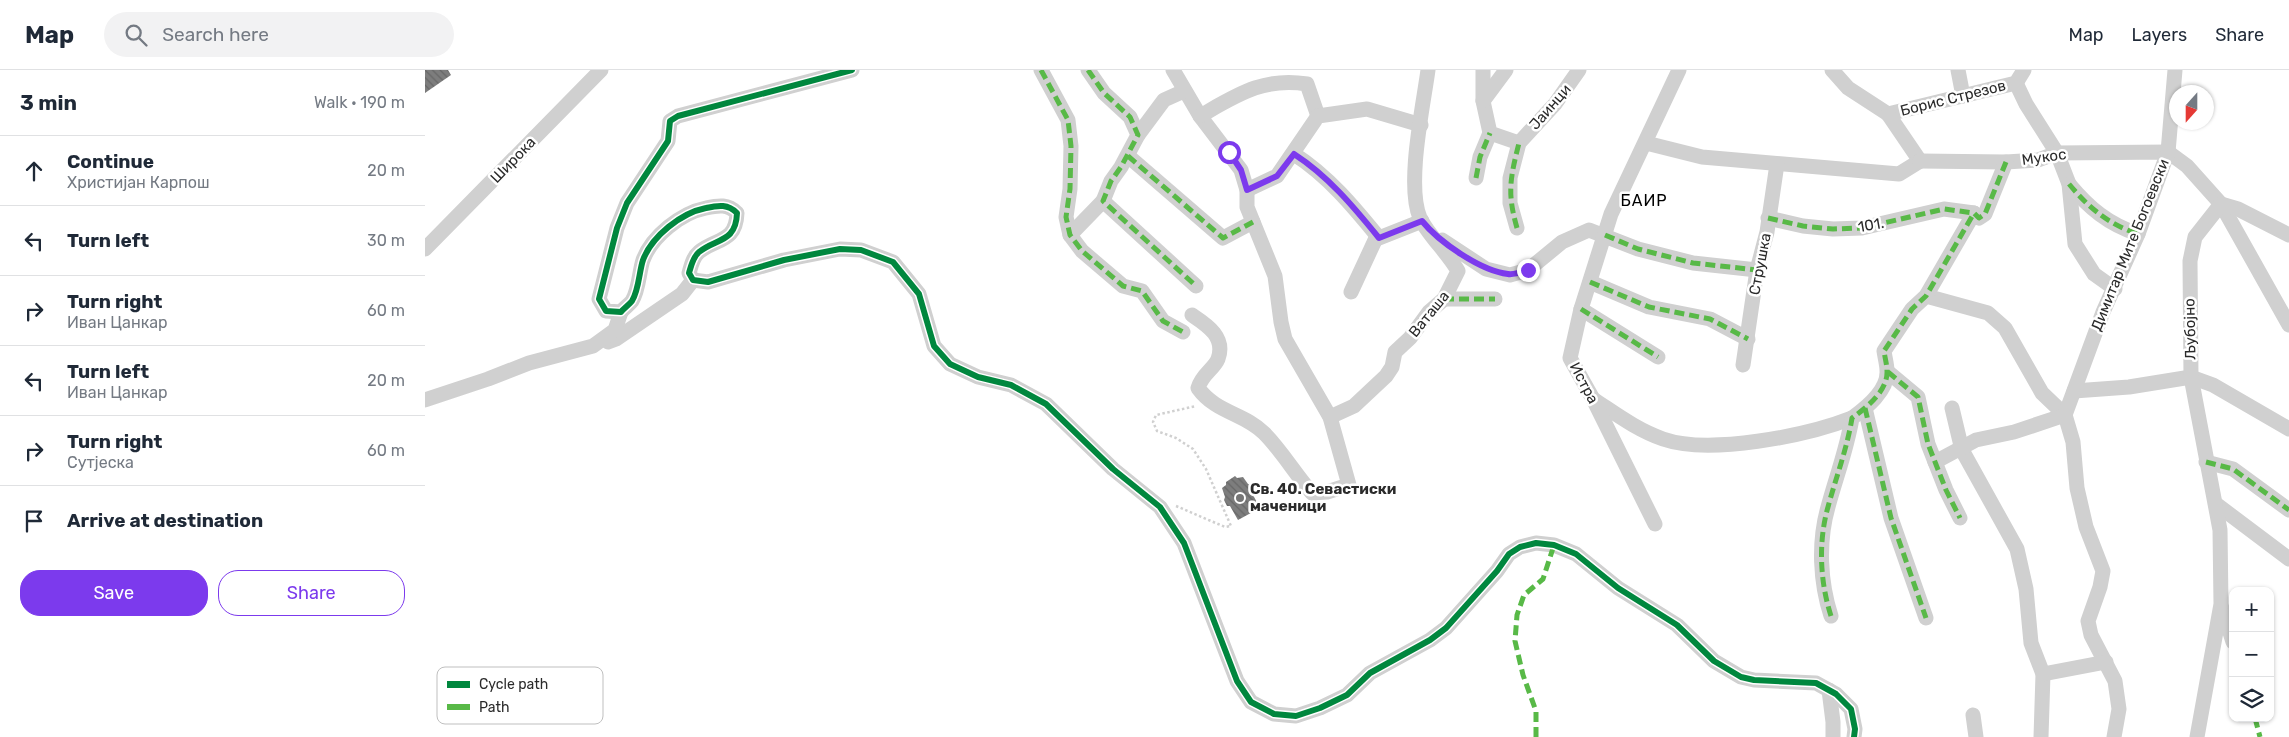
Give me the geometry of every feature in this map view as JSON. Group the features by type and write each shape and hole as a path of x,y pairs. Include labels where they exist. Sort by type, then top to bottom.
{"street":[{"name":"Широка","path":"425,249 601,70"},
{"path":"621,312 606,311 599,299 604,277 617,228 627,203 667,141 670,121 678,116 852,70"},
{"path":"1041,70 1068,120 1071,146 1070,189 1066,217 1070,234 1082,250 1123,286 1142,291 1163,321 1183,332"},
{"path":"1088,70 1104,93 1129,117 1139,135"},
{"path":"1173,70 1200,116 1241,170 1247,190 1247,207 1275,276 1285,339 1330,417 1349,485 1327,492 1312,493 1263,432 1246,420 1209,402 1198,388 1201,378 1218,359 1219,343 1213,329 1192,315"},
{"name":"Ваташа","path":"1330,417 1355,406 1386,376 1392,367 1395,352 1410,338 1429,312 1444,299 1458,271 1422,221 1416,208 1415,174 1428,70"},
{"path":"1476,178 1480,157 1490,133 1483,101 1483,70"},
{"path":"1483,101 1506,70"},
{"name":"Јаинци","path":"1519,143 1555,104 1579,70"},
{"name":"Истра","path":"1655,524 1593,399 1570,358 1581,309 1605,234 1623,187 1646,143 1679,70"},
{"name":"Борис Стрезов","path":"1832,70 1848,88 1888,114 1963,96 2020,76"},
{"path":"1958,70 1963,96"},
{"name":"Димитар Мите Богоевски","path":"2065,414 2103,312 2115,289 2138,234 2168,152 2175,70"},
{"path":"2020,76 2026,104 2057,153 2069,184 2075,244 2094,274 2115,289"},
{"path":"1200,116 1245,90 1308,77 1318,116 1294,154 1277,176 1247,190"},
{"path":"1070,234 1103,201 1111,182 1139,135 1164,100 1184,91"},
{"path":"1318,116 1367,109 1421,125"},
{"path":"1646,143 1702,157 1899,174 1920,161 1888,114"},
{"path":"1490,133 1519,143 1510,178 1510,203 1517,228"},
{"path":"2168,152 2187,166 2221,204 2289,325"},
{"name":"Мукос","path":"1920,161 2006,162 2038,160 2057,153 2168,152"},
{"path":"1294,154 1313,167 1347,199 1379,238 1422,221"},
{"path":"1128,156 1223,238 1253,222"},
{"path":"1593,399 1639,429 1665,440 1718,446 1829,427 1852,418 1865,408 1884,386 1887,372 1884,351 1912,308 1926,296 1974,213 1979,218 1985,214 2006,162"},
{"name":"Струшка","path":"1743,364 1757,270 1777,164"},
{"path":"2069,184 2089,207 2108,222 2138,234"},
{"path":"1103,201 1196,286"},
{"path":"2221,204 2238,209 2289,235"},
{"name":"Љубојно","path":"2197,737 2221,604 2220,530 2191,377 2190,262 2195,237 2221,204"},
{"path":"593,346 615,330 621,312 632,300 644,258 659,236 677,221 699,209 729,206 737,213 737,224 734,231 717,244 699,252 692,262 689,273 693,280"},
{"name":"101.","path":"1768,218 1803,226 1833,229 1862,228 1945,209 1974,213"},
{"path":"1432,233 1486,269 1510,275 1528,270 1562,242 1589,230 1605,234 1638,249 1693,263 1757,270"},
{"path":"1351,292 1377,236"},
{"path":"693,280 709,282 784,260 840,249 861,250 893,262 919,294 934,346 950,364 978,377 1011,385 1046,404 1113,469 1159,507 1184,543 1237,681 1251,702 1274,714 1296,716 1320,708 1347,695 1370,673 1430,640 1446,628 1509,554 1520,547 1536,543 1554,545 1576,554 1618,588 1677,625 1714,661 1741,677 1754,680 1816,683 1829,690 1851,709 1855,730 1854,737"},
{"path":"425,400 487,379 529,362 616,339 682,294 693,280"},
{"path":"1590,282 1649,307 1710,319 1748,339"},
{"path":"1926,296 1988,313 2005,328 2042,393 2065,414 2073,442 2077,488 2086,527 2103,571 2100,587 2088,621 2091,635 2115,681 2119,709 2114,737"},
{"path":"1444,299 1495,299"},
{"path":"1581,309 1658,357"},
{"path":"1887,372 1917,397 1928,444 1960,518"},
{"path":"2074,391 2129,387 2191,377 2213,385 2289,429"},
{"path":"1865,408 1891,518 1926,618"},
{"path":"1952,408 1962,450 2017,549 2026,589 2031,643 2043,674 2041,737"},
{"path":"1935,462 1962,450 1976,440 2014,432 2065,414"},
{"path":"1831,616 1824,595 1822,538 1827,509 1849,439 1852,418"},
{"path":"2206,462 2233,469 2289,510"},
{"path":"2216,504 2289,559"},
{"name":"Љубојно","path":"2221,604 2230,632"},
{"path":"2043,674 2106,662"},
{"path":"1829,690 1833,737"},
{"path":"1973,715 1976,737"}],"path":[{"path":"1159,507 1177,506 1225,527 1231,526 1206,469 1193,449 1176,438 1157,431 1153,422 1156,415 1209,402"}],"building":[{"path":"425,70 448,70 451,75 425,93"},
{"name":"Св. 40. Севастиски маченици","path":"1235,476 1237,478 1243,477 1248,484 1252,484 1255,491 1253,495 1260,508 1238,520 1224,500 1222,488 1226,485 1226,482"}],"marked path":[{"path":"1041,70 1068,120 1071,146 1070,189 1066,217 1070,235 1082,251 1123,286 1142,291 1163,321 1183,332"},
{"path":"1088,70 1104,93 1130,117 1138,135 1121,167 1111,181 1103,201 1196,286"},
{"path":"1476,178 1480,157 1490,133"},
{"path":"1517,228 1512,205 1511,186 1513,167 1519,143"},
{"path":"1128,156 1223,238 1253,222"},
{"path":"1831,616 1824,590 1823,534 1828,507 1852,418 1880,392 1884,385 1887,369 1884,351 1912,309 1926,296 1974,213 1979,218 1985,214 2006,162"},
{"path":"2069,184 2084,201 2108,220 2138,234"},
{"path":"1768,218 1803,226 1833,229 1862,228 1944,209 1974,213"},
{"path":"1605,235 1638,249 1693,263 1757,270"},
{"path":"1590,282 1649,307 1710,319 1748,339"},
{"path":"1444,299 1495,299"},
{"path":"1581,309 1658,357"},
{"path":"1888,372 1918,397 1928,444 1946,490 1960,518"},
{"path":"1865,408 1891,518 1926,618"},
{"path":"2206,462 2233,469 2289,510"},
{"path":"1536,737 1536,711 1523,675 1515,641 1517,615 1524,595 1543,579 1554,545"},
{"path":"2256,722 2260,737"}],"cycle path":[{"path":"852,70 678,116 670,121 668,141 627,203 617,228 599,299 606,311 621,312 632,301 636,292 643,260 647,251 660,234 677,220 696,211 711,207 723,206 734,210 737,213 736,223 729,235 697,254 689,273 693,280 708,282 784,260 840,249 861,250 893,262 919,294 934,346 950,364 978,377 1011,385 1046,404 1113,469 1160,507 1184,543 1237,681 1251,702 1274,714 1296,716 1320,708 1347,695 1370,673 1430,640 1446,628 1497,571 1509,554 1520,547 1536,543 1554,545 1576,554 1618,588 1677,625 1714,661 1741,677 1754,680 1816,683 1836,694 1851,709 1855,729 1854,737"}],"place":[{"name":"Св. 40. Севастиски маченици","path":"1240,498"}],"district":[{"name":"БАИР","path":"1644,200"}],"route":[{"path":"1229,152 1241,170 1247,190 1277,176 1294,154 1313,167 1347,199 1379,238 1422,221 1432,233 1486,269 1510,275 1528,270"}]}
